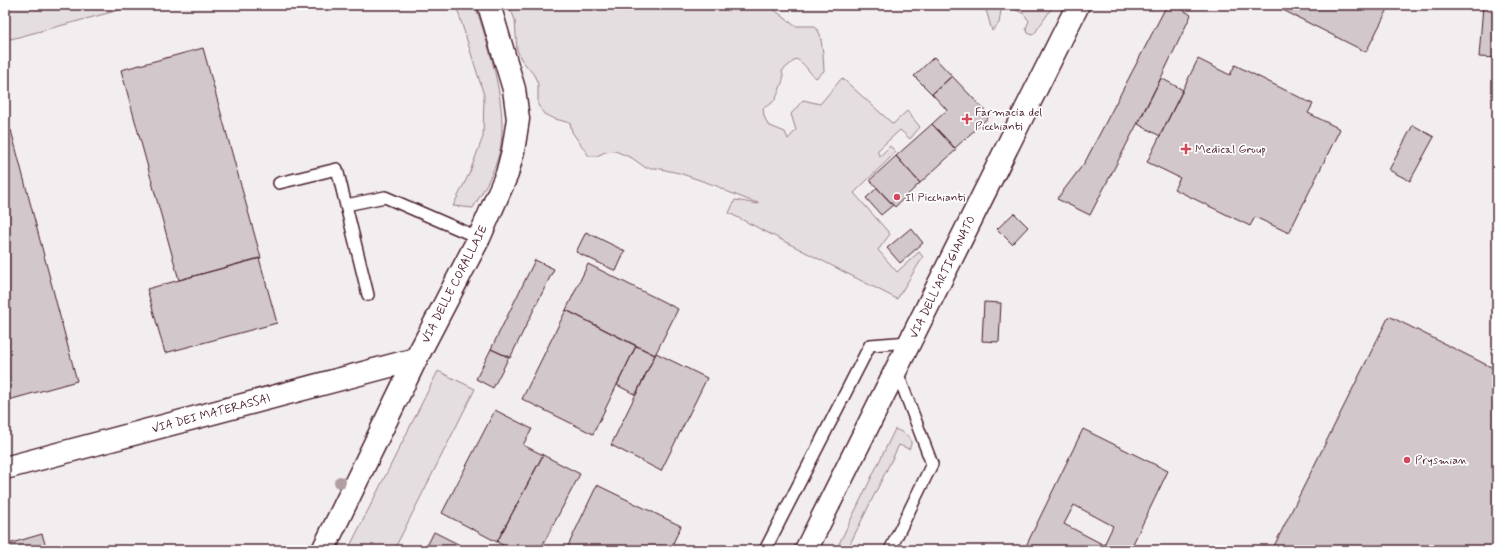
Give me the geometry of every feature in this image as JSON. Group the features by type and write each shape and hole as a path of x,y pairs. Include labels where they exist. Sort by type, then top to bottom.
{"street":[{"name":"VIA DELLE CORALLAIE","path":"323,550 416,359 479,238 507,174 513,151 518,119 514,89 489,5"},
{"name":"VIA DELL'ARTIGIANATO","path":"806,550 1078,5"},
{"name":"VIA DEI MATERASSAI","path":"5,468 416,359"}],"lane":[{"path":"280,183 337,169 368,295"},
{"path":"346,205 385,197 479,238"},
{"path":"765,550 870,346 909,342"},
{"path":"890,550 932,464 896,369"}],"shaded area":[{"path":"5,5 1497,5 1497,550 5,550"},
{"path":"5,5 138,5 11,39 5,37"},
{"path":"456,5 475,5 492,59 500,99 502,119 502,137 497,161 488,182 473,208 453,206 469,174 483,137 484,95"},
{"path":"509,5 766,5 795,26 815,26 820,34 824,71 816,78 802,63 796,59 782,71 783,79 781,86 775,100 763,108 764,116 768,125 785,132 788,139 796,130 791,114 803,100 820,104 842,78 893,124 907,111 920,127 910,139 900,130 877,151 880,156 890,146 896,152 854,193 890,234 878,250 897,272 919,252 923,257 897,299 729,213 735,200 759,203 679,173 656,168 646,168 632,158 615,151 605,152 597,156 589,156 572,132 570,123 544,114 538,105 538,84 534,75 521,59 517,50 515,20"},
{"path":"983,5 1002,5 999,23 992,31 987,13"},
{"path":"1007,5 1054,5 1032,35 1028,33 1026,28 1029,21 1024,14"},
{"path":"438,371 475,389 394,550 348,550"},
{"path":"895,429 908,436 911,445 909,449 899,445 847,550 836,550"}],"building":[{"path":"1167,5 1176,5 1191,15 1161,78 1090,215 1057,199 1085,162"},
{"path":"1273,5 1390,5 1366,52"},
{"path":"1483,5 1497,5 1497,58 1479,57"},
{"path":"203,48 261,258 179,280 121,70"},
{"path":"934,57 952,76 932,94 914,76"},
{"path":"1198,59 1230,75 1235,65 1313,104 1308,113 1340,129 1289,233 1255,217 1250,226 1174,189 1180,178 1147,162"},
{"path":"952,76 990,116 955,148 932,124 947,110 932,94"},
{"path":"1161,78 1183,90 1160,136 1138,124"},
{"path":"932,124 956,150 920,183 896,156"},
{"path":"1413,125 1434,137 1410,181 1389,170"},
{"path":"11,130 77,381 5,401 5,131"},
{"path":"896,156 920,183 895,207 870,180"},
{"path":"877,188 893,205 881,215 866,198"},
{"path":"1014,213 1028,227 1012,244 997,229"},
{"path":"911,228 923,243 900,263 887,248"},
{"path":"586,232 625,251 616,271 576,252"},
{"path":"259,258 277,323 165,353 147,289"},
{"path":"535,260 554,269 510,358 491,349"},
{"path":"588,264 678,309 655,355 566,310"},
{"path":"984,302 1001,303 999,342 982,341"},
{"path":"566,310 636,346 593,434 522,399"},
{"name":"Prysmian","path":"1389,316 1497,370 1497,550 1272,550"},
{"path":"636,346 655,355 636,395 617,385"},
{"path":"491,349 509,357 493,388 476,379"},
{"path":"656,353 707,378 661,471 611,445"},
{"path":"495,410 532,429 523,445 543,455 497,542 442,513"},
{"path":"1083,429 1168,471 1130,550 1024,550","holes":["1074,505 1113,526 1104,545 1064,524"]},
{"path":"543,455 580,474 540,550 512,550 497,542"},
{"path":"597,485 681,526 670,550 566,550"},
{"path":"434,532 470,550 425,550"},
{"path":"42,534 47,550 5,550 5,545"}],"place":[{"name":"Farmacia del Picchianti","path":"967,119"},
{"name":"Medical Group","path":"1186,149"},
{"name":"Il Picchianti","path":"897,197"},
{"name":"Prysmian","path":"1407,460"}]}
